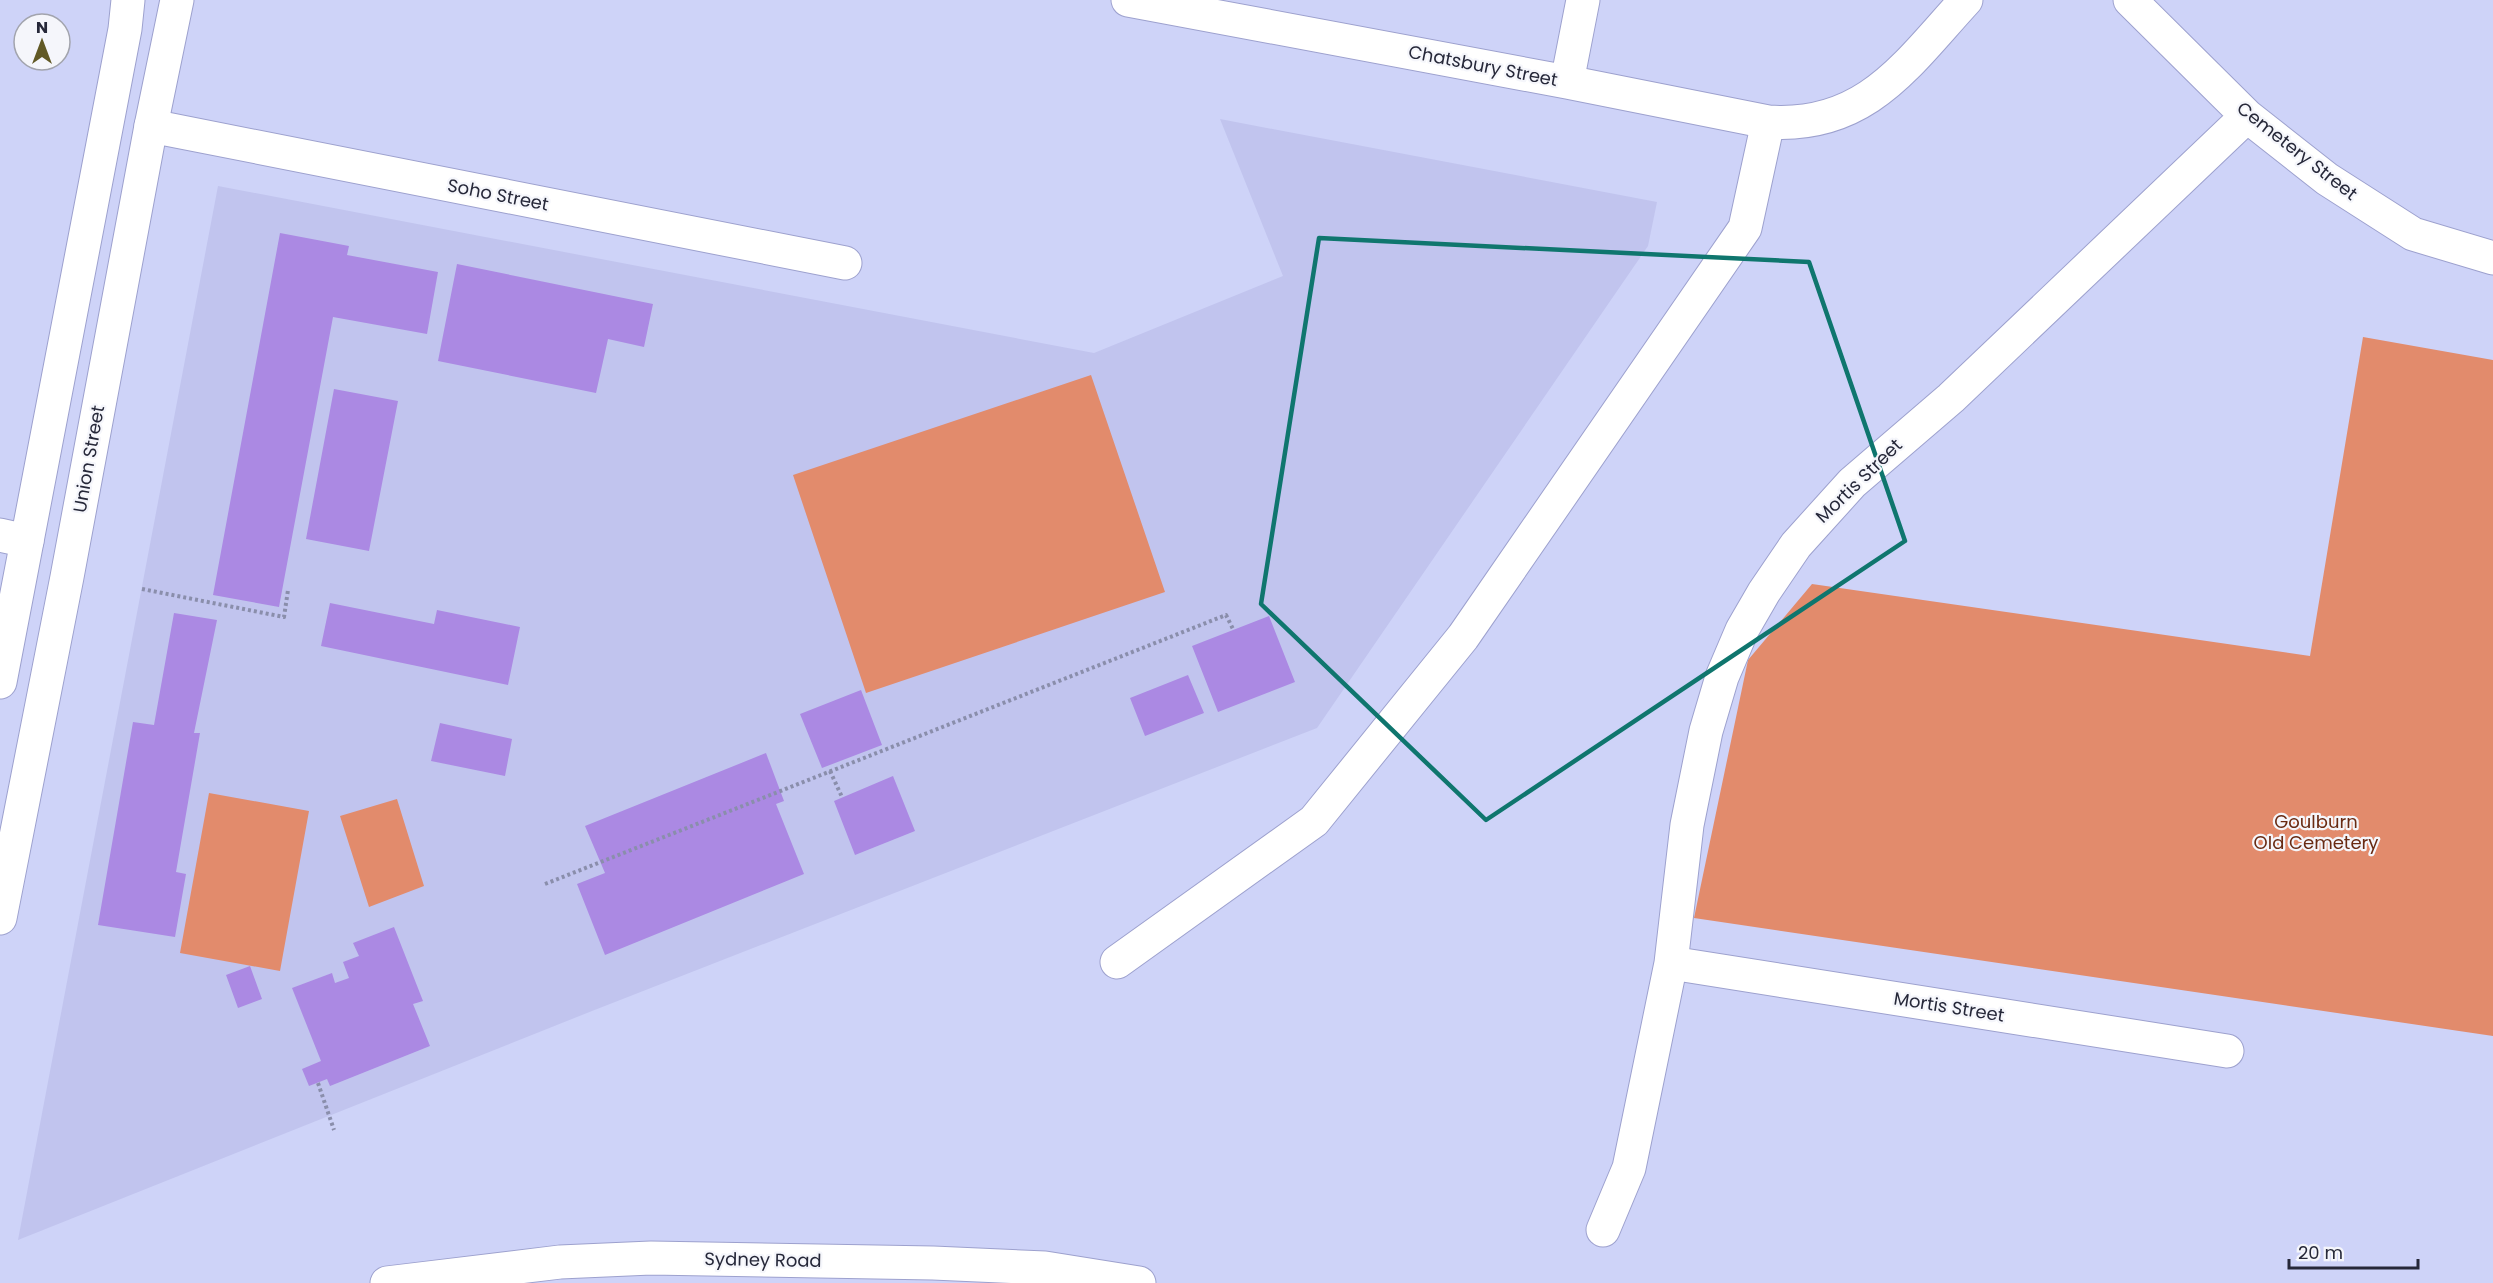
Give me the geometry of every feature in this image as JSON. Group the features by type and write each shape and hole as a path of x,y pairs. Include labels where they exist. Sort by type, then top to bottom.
{"street":[{"path":"0,682 14,538 123,41 128,0"},
{"name":"Union Street","path":"0,918 177,0"},
{"name":"Chatsbury Street","path":"1128,0 1567,81 1768,122 1804,122 1856,107 1890,81 1966,0"},
{"path":"1567,81 1583,0"},
{"name":"Cemetery Street","path":"2130,0 2247,116 2327,179 2413,234 2493,258"},
{"name":"Mortis Street","path":"1603,1230 1629,1168 1671,963 1687,825 1706,731 1722,677 1742,630 1764,591 1796,545 1852,483 1951,398 2247,116"},
{"path":"1117,962 1314,821 1463,637 1745,228 1768,122"},
{"name":"Soho Street","path":"151,126 845,263"},
{"name":"Mortis Street","path":"1671,963 2227,1051"},
{"name":"Sydney Road","path":"387,1283 560,1262 651,1258 933,1263 1034,1268 1139,1283"}],"path":[{"path":"142,589 284,617 288,590"},
{"path":"545,885 872,752 1226,615 1233,630"},
{"path":"830,771 842,797"},
{"path":"318,1083 334,1130"}],"highlighted area":[{"path":"1319,238 1809,262 1905,541 1486,820 1261,604"}],"shaded area":[{"path":"1220,119 1657,202 1648,246 1317,728 592,1011 18,1240 218,186 1094,353 1283,276"}],"green space":[{"name":"Goulburn Old Cemetery","path":"2363,337 2493,360 2493,1036 1694,918 1748,660 1812,584 2310,656"},
{"path":"1091,375 1165,592 866,693 793,475"},
{"path":"209,793 309,811 280,971 180,953"},
{"path":"397,799 424,886 369,907 340,816"}],"building":[{"path":"280,233 349,246 347,255 438,272 427,334 333,317 279,607 213,595"},
{"path":"457,264 653,304 644,347 608,339 596,393 438,361"},
{"path":"334,389 398,401 369,551 306,539"},
{"path":"330,603 434,624 437,610 520,627 508,685 321,646"},
{"path":"174,613 217,620 194,733 200,733 176,872 186,874 175,937 98,925 133,722 154,725"},
{"path":"1269,616 1295,682 1218,712 1192,646"},
{"path":"1188,675 1204,713 1145,736 1130,698"},
{"path":"861,690 882,745 822,768 800,714"},
{"path":"440,723 512,739 505,776 431,761"},
{"path":"766,753 784,801 776,804 804,874 605,955 577,884 605,873 585,826"},
{"path":"893,776 915,831 855,855 834,801"},
{"path":"394,927 423,1001 413,1004 430,1046 330,1086 327,1079 309,1086 302,1069 321,1061 292,988 332,973 335,983 349,978 343,962 359,956 353,943"},
{"path":"250,966 262,999 238,1008 226,975"}]}
